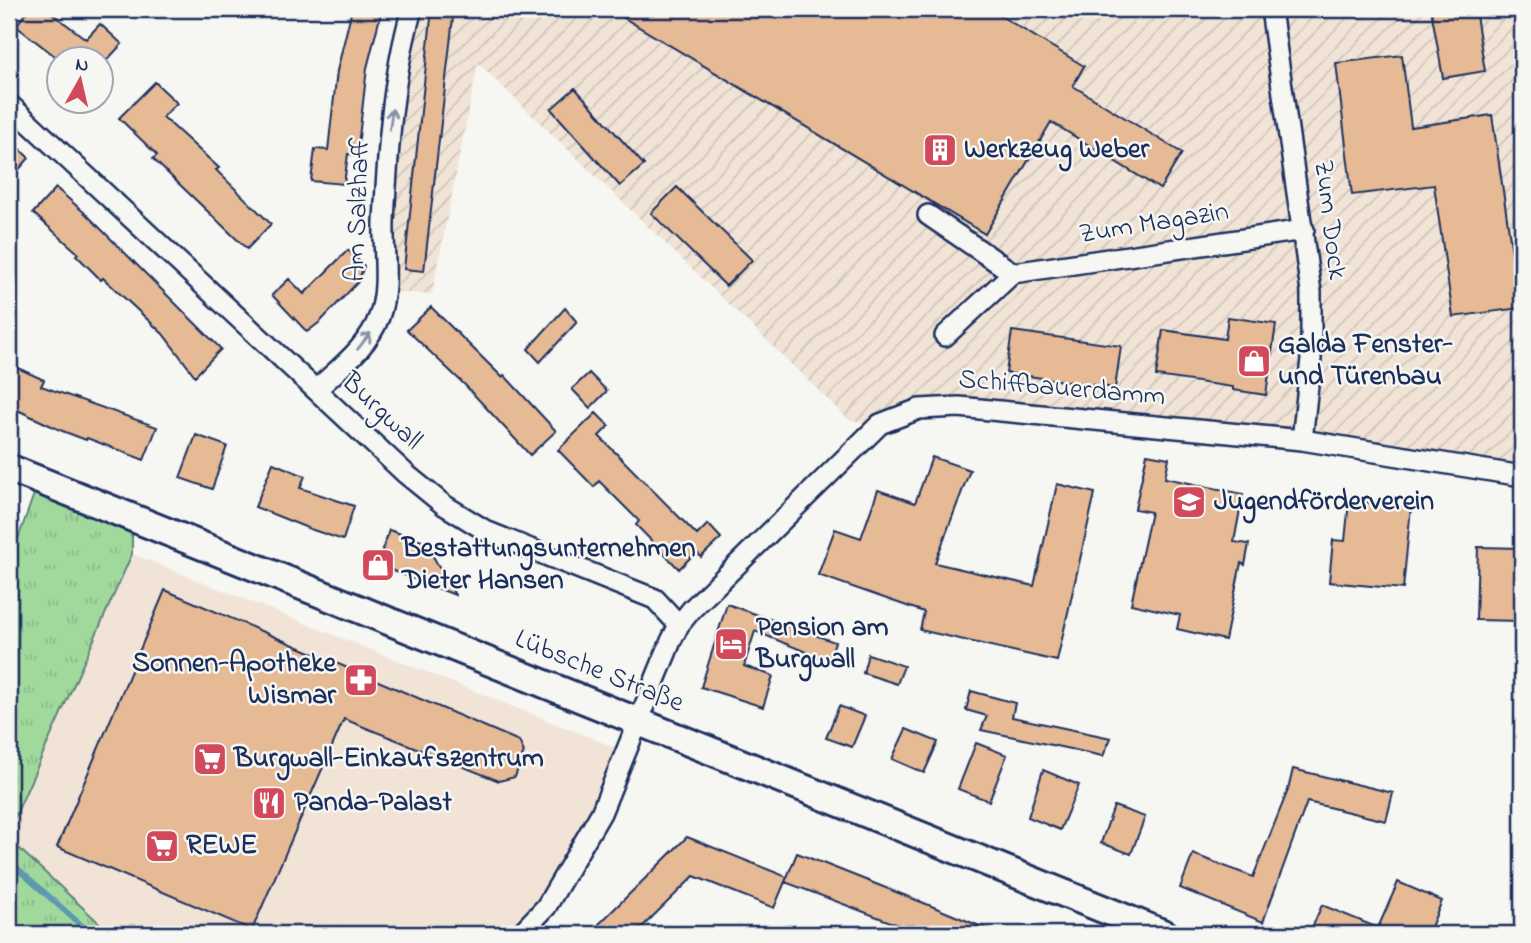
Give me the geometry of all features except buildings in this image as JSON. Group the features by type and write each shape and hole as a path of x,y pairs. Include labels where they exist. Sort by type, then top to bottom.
{"street":[{"name":"Am Salzhaff","path":"316,390 366,342 379,318 385,292 384,228 388,138 401,46 412,9"},
{"name":"Zum Dock","path":"1271,9 1311,292 1311,359 1302,440"},
{"name":"Burgwall","path":"9,104 316,390 444,505 488,532 655,599 679,625"},
{"path":"928,215 1013,273 946,336"},
{"name":"Zum Magazin","path":"1013,273 1304,230"},
{"name":"Schiffbauerdamm","path":"679,625 766,535 880,424 919,409 971,408 1302,440 1522,476"},
{"name":"Lübsche Straße","path":"9,468 1165,934"},
{"path":"520,934 546,907 601,813 679,625"}],"shaded area":[{"path":"412,9 1522,9 1522,476 960,407 880,424 849,420 478,63 432,294 385,292 384,228"},
{"path":"132,554 626,752 520,934 111,934 9,839 9,830"}],"green space":[{"path":"39,480 132,517 132,554 9,830 9,564"},
{"path":"9,839 111,934 9,934"}],"waterway":[{"path":"9,861 91,934"}],"place":[{"name":"Werkzeug Weber","path":"940,150"},
{"name":"Galda Fenster- und Türenbau","path":"1254,361"},
{"name":"Jugendförderverein","path":"1189,502"},
{"name":"Bestattungsunternehmen Dieter Hansen","path":"378,565"},
{"name":"Pension am Burgwall","path":"731,644"},
{"name":"Sonnen-Apotheke Wismar","path":"361,680"},
{"name":"Burgwall-Einkaufszentrum","path":"210,759"},
{"name":"Panda-Palast","path":"269,803"},
{"name":"REWE","path":"162,846"}]}
